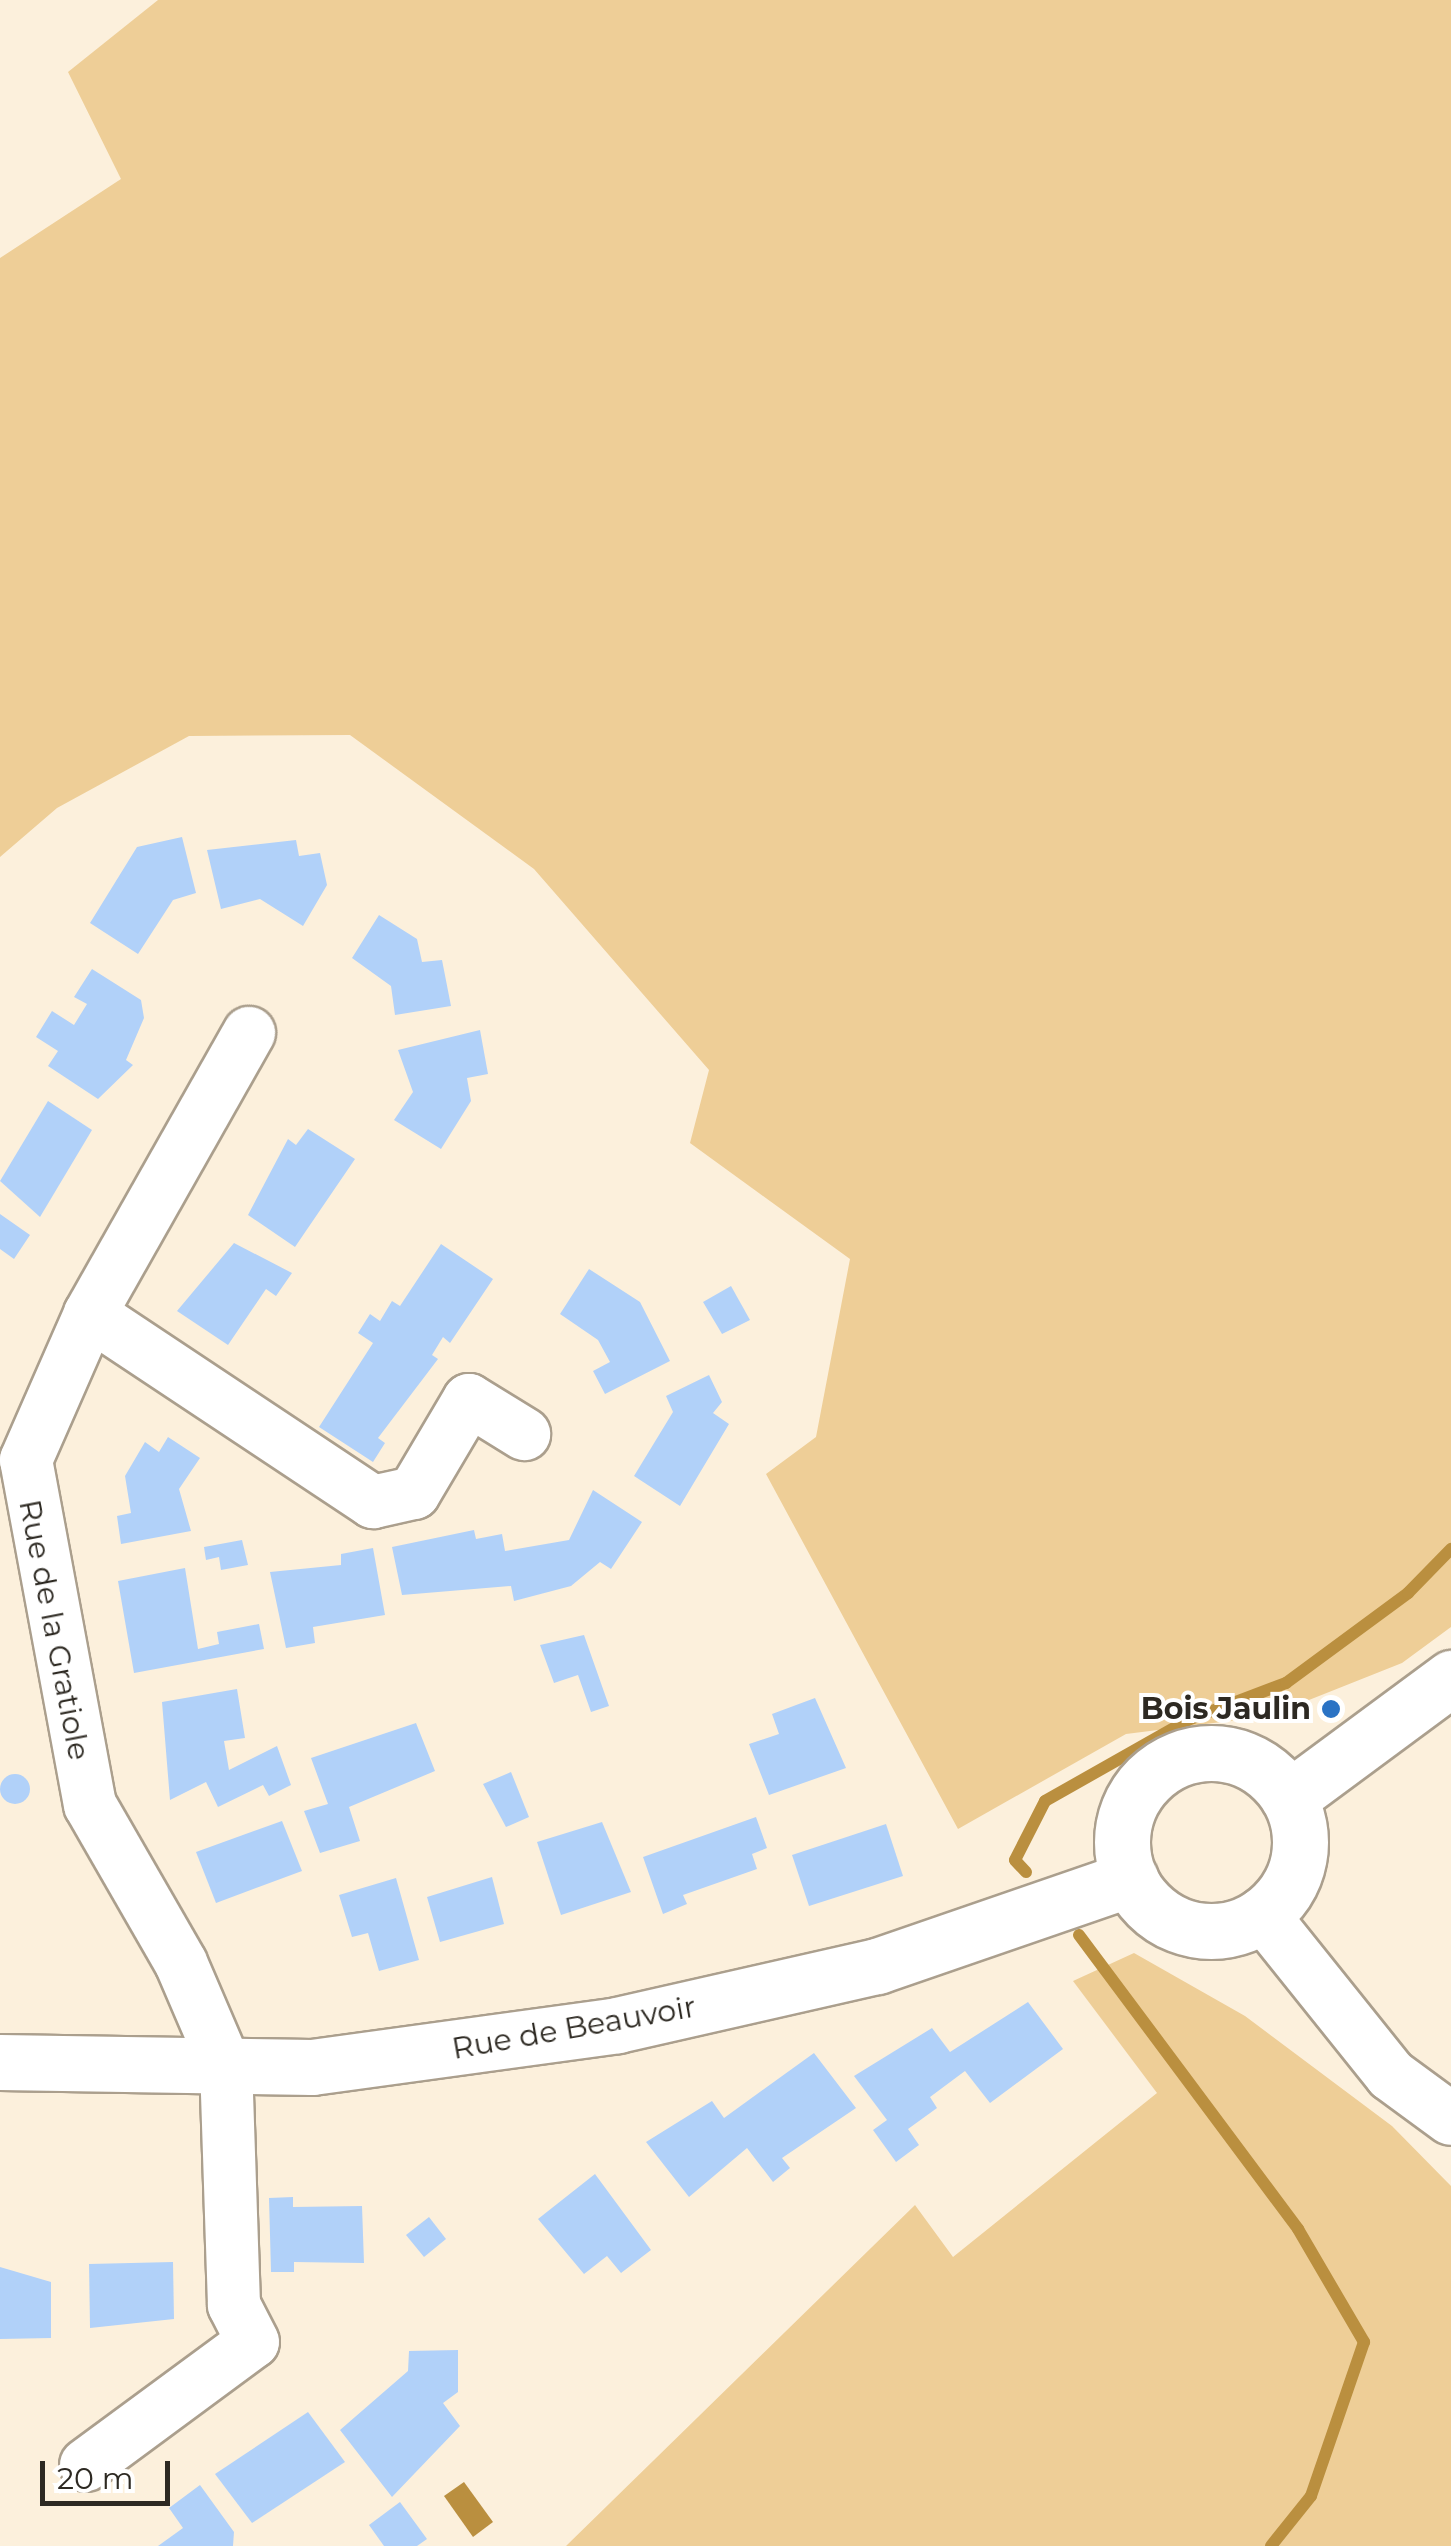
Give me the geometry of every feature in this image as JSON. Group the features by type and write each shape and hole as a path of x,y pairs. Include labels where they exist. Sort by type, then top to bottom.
{"street":[{"name":"Rue de la Gratiole","path":"226,2068 181,1963 100,1836 13,1485 90,1314 249,1033"},
{"path":"90,1314 373,1502 414,1493 468,1400 524,1434"},
{"path":"1289,1798 1451,1678"},
{"path":"1214,1752 1244,1758 1289,1798 1299,1836 1294,1873 1262,1914 1238,1927 1184,1927 1162,1917 1130,1879 1124,1820 1136,1792 1171,1763 1214,1752"},
{"name":"Rue de Beauvoir","path":"0,2062 226,2068 355,2064 617,2026 878,1966 1130,1879"},
{"path":"1262,1914 1391,2075 1451,2119"},
{"path":"86,2465 254,2342 234,2305 226,2068"}],"shaded area":[{"path":"158,0 1451,0 1451,1627 1402,1663 1269,1716 1126,1734 958,1829 766,1474 816,1437 850,1259 690,1143 709,1070 534,869 350,735 189,736 57,808 0,857 0,258 121,179 68,72"},
{"path":"1134,1953 1245,2016 1392,2126 1451,2186 1451,2546 566,2546 915,2205 953,2257 1157,2093 1073,1981"},
{"path":"464,2482 493,2522 473,2537 444,2496"}],"building":[{"path":"182,837 196,893 173,900 138,954 90,923 137,847"},
{"path":"296,840 299,856 320,853 327,885 303,926 260,899 221,909 207,850"},
{"path":"379,915 417,939 422,962 442,960 451,1006 395,1015 391,986 352,958"},
{"path":"92,969 141,1000 144,1018 126,1060 133,1065 98,1099 48,1066 58,1051 36,1037 52,1011 74,1025 87,1004 74,997"},
{"path":"480,1030 488,1074 467,1078 471,1101 441,1149 394,1120 413,1092 398,1050"},
{"path":"48,1101 92,1130 40,1217 0,1181"},
{"path":"308,1129 355,1159 295,1247 248,1215 288,1139 296,1145"},
{"path":"0,1214 30,1235 14,1259 0,1249"},
{"path":"234,1243 292,1273 276,1296 266,1289 228,1345 177,1311"},
{"path":"441,1244 493,1279 450,1343 443,1337 432,1355 438,1359 378,1438 385,1443 373,1462 319,1427 373,1343 358,1333 370,1314 380,1321 392,1301 400,1306"},
{"path":"589,1269 640,1302 670,1361 605,1394 593,1371 610,1362 598,1340 560,1314"},
{"path":"731,1286 750,1320 722,1334 703,1302"},
{"path":"709,1375 722,1402 713,1413 729,1424 680,1506 634,1476 673,1412 666,1396"},
{"path":"168,1437 200,1458 179,1489 191,1531 121,1544 117,1516 131,1513 125,1476 145,1442 159,1452"},
{"path":"593,1490 642,1522 611,1569 600,1562 571,1586 514,1601 511,1586 402,1595 392,1547 474,1530 476,1539 502,1534 505,1551 569,1540"},
{"path":"242,1540 248,1565 221,1570 219,1557 206,1560 204,1547"},
{"path":"373,1548 385,1615 313,1627 315,1643 286,1648 270,1572 341,1565 341,1554"},
{"path":"185,1568 198,1649 219,1644 217,1632 259,1624 264,1649 134,1673 118,1581"},
{"path":"584,1635 609,1706 591,1712 578,1675 554,1683 540,1645"},
{"path":"237,1689 245,1738 224,1741 229,1770 277,1746 291,1785 269,1796 263,1785 218,1807 206,1782 170,1800 162,1702"},
{"path":"815,1698 846,1768 769,1795 749,1744 779,1734 772,1714"},
{"path":"416,1723 435,1771 349,1807 360,1841 320,1853 304,1811 328,1804 311,1758"},
{"path":"511,1772 529,1817 506,1827 483,1784"},
{"path":"15,1774 26,1778 30,1789 26,1800 15,1804 4,1800 0,1789 4,1778"},
{"path":"756,1817 767,1848 752,1854 757,1869 683,1895 687,1904 663,1914 643,1857"},
{"path":"282,1821 302,1871 216,1903 196,1852"},
{"path":"602,1822 631,1892 561,1915 537,1842"},
{"path":"886,1824 903,1876 809,1906 792,1855"},
{"path":"492,1877 504,1924 440,1942 427,1897"},
{"path":"396,1878 419,1960 379,1971 368,1933 352,1937 339,1895"},
{"path":"1028,2002 1063,2049 990,2103 965,2071 930,2097 937,2108 908,2129 919,2145 896,2162 873,2130 887,2120 854,2076 932,2028 950,2052"},
{"path":"814,2053 856,2108 782,2158 790,2168 773,2182 747,2148 689,2197 646,2142 712,2101 724,2118"},
{"path":"595,2174 651,2250 621,2273 607,2256 584,2274 538,2219"},
{"path":"293,2197 293,2207 362,2206 364,2263 294,2262 294,2272 271,2272 269,2198"},
{"path":"429,2217 446,2239 424,2257 406,2235"},
{"path":"173,2262 174,2319 90,2328 89,2264"},
{"path":"0,2267 51,2282 51,2338 0,2339"},
{"path":"458,2350 458,2392 443,2403 460,2426 392,2497 340,2430 408,2371 409,2351"},
{"path":"308,2412 345,2462 252,2523 215,2474"},
{"path":"200,2485 234,2532 233,2546 158,2546 183,2528 169,2508"},
{"path":"400,2502 427,2539 417,2546 384,2546 369,2525"}],"waterway":[{"path":"1026,1872 1015,1860 1045,1801 1188,1720 1286,1683 1408,1593 1451,1549"},
{"path":"1079,1935 1298,2229 1364,2342 1311,2496 1271,2546"}],"place":[{"name":"Bois Jaulin","path":"1331,1709"}]}
